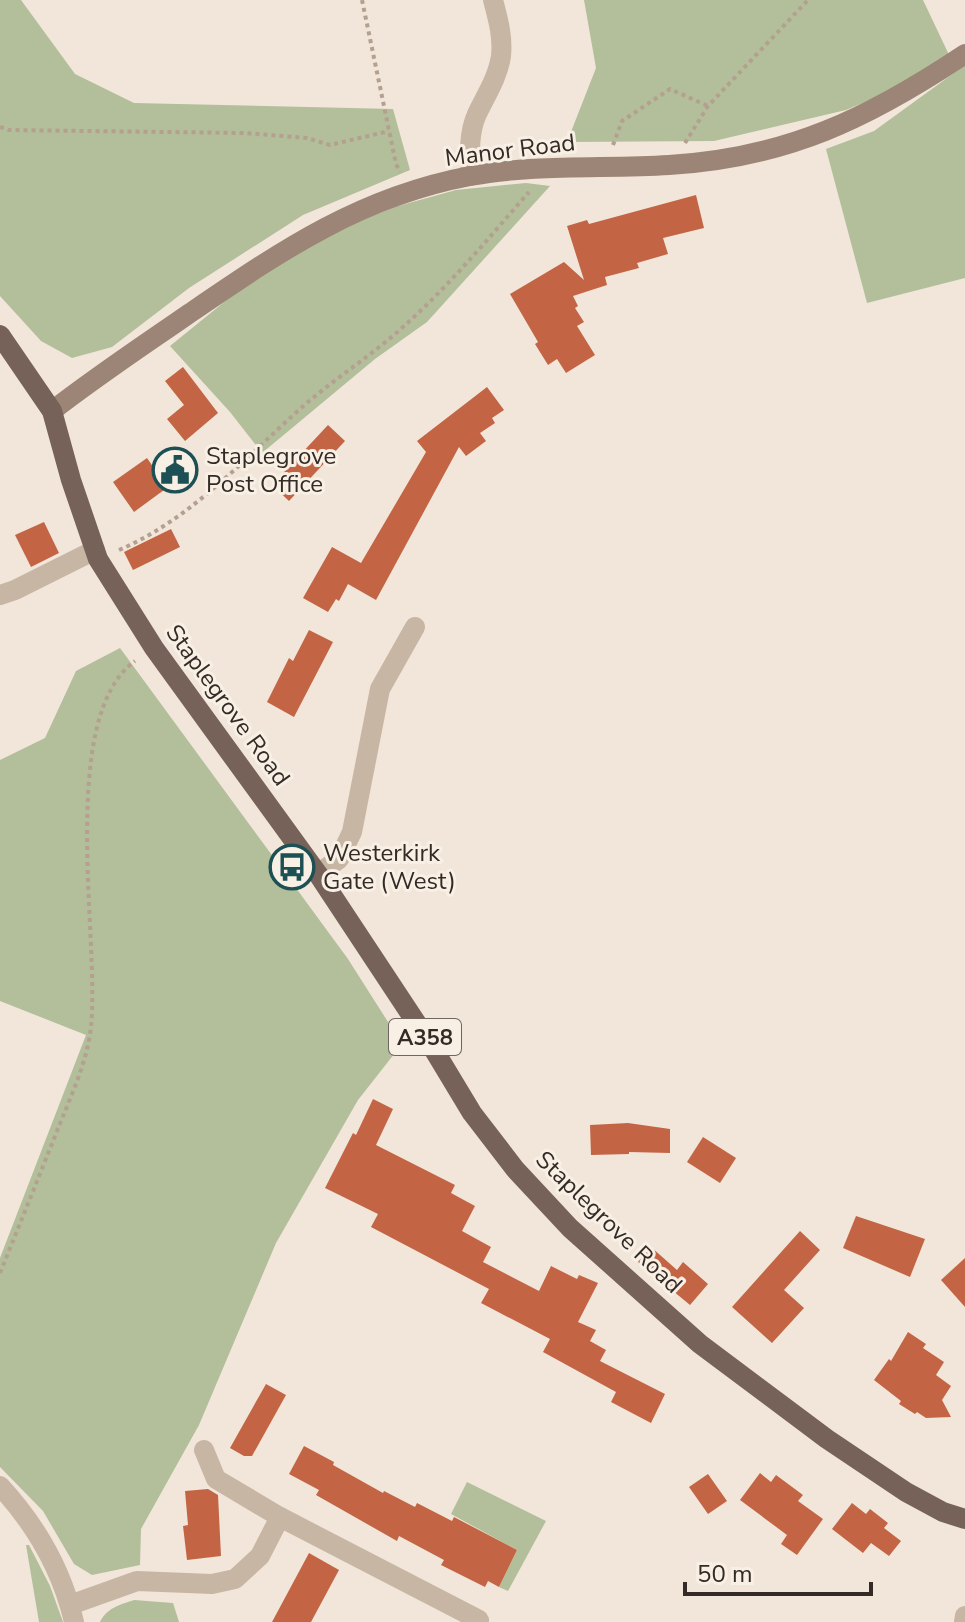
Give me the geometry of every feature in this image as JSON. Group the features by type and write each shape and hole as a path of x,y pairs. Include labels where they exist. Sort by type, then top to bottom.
{"main road":[{"name":"A358","path":"0,335 52,411"},
{"name":"Staplegrove Road","path":"52,411 96,554 154,648 318,874 472,1113 515,1169 570,1228 700,1344 827,1439 906,1492 943,1512 965,1519"}],"street":[{"path":"471,176 469,145 476,117 500,58 502,32 493,0"},
{"name":"Manor Road","path":"52,411 284,249 337,220 410,192 471,176 537,169 671,165 775,148 819,135 881,107 965,54"},
{"path":"0,595 96,554"},
{"path":"318,874 339,859 352,832 380,689 415,627"},
{"path":"204,1450 216,1479 280,1517 479,1620"},
{"path":"0,1486 26,1516 45,1546 72,1614 137,1581 212,1584 235,1579 260,1556 280,1517"},
{"path":"964,1622 965,1616"}],"path":[{"path":"362,0 396,164 410,192"},
{"path":"671,165 708,106 808,0"},
{"path":"606,166 622,121 670,89 708,106"},
{"path":"0,127 9,130 79,132 245,133 307,138 330,145 389,131"},
{"path":"96,554 135,543 173,521 303,406 394,335 443,290 538,182 537,169"},
{"path":"0,1273 82,1068 91,1027 88,788 97,722 115,683 131,664 154,648"}],"green space":[{"path":"0,0 21,0 75,74 134,103 393,109 410,170 303,215 189,288 112,347 72,358 41,341 0,296"},
{"path":"584,0 923,0 950,57 896,89 846,110 714,141 567,142 596,68"},
{"path":"965,65 965,278 867,303 826,149 874,131"},
{"path":"526,183 550,186 427,322 375,359 262,453 230,412 170,346 250,281 331,232 398,206 456,190"},
{"path":"120,648 348,959 402,1044 358,1100 276,1243 199,1425 141,1529 140,1565 92,1575 74,1564 43,1511 0,1467 0,1258 86,1035 0,1001 0,760 45,738 76,671"},
{"path":"467,1482 546,1521 508,1591 499,1587 517,1550 451,1514"},
{"path":"26,1545 29,1545 50,1586 63,1622 39,1622"},
{"path":"134,1600 173,1603 179,1622 100,1622 110,1610"}],"building":[{"path":"696,195 704,228 663,238 668,254 637,263 639,268 605,277 607,285 573,296 578,306 575,308 584,322 577,326 595,355 566,373 557,359 548,365 510,294 564,262 584,280 567,226 587,220 589,224"},
{"path":"183,367 218,413 185,441 167,419 184,405 165,381"},
{"path":"487,387 504,410 492,418 495,423 480,433 486,441 466,456 459,447 376,600 348,584 339,601 336,599 328,612 303,598 332,547 361,563 426,452 417,441"},
{"path":"328,425 345,441 289,501 272,485"},
{"path":"186,449 198,465 134,512 113,482 147,458 156,471"},
{"path":"44,522 59,553 31,567 15,535"},
{"path":"171,529 180,547 133,570 124,552"},
{"path":"309,630 333,642 294,717 267,702 289,658 293,661"},
{"path":"373,1099 393,1109 376,1145 455,1185 451,1193 475,1206 462,1231 491,1247 483,1262 539,1291 551,1266 577,1279 579,1275 598,1283 578,1322 596,1330 590,1341 606,1350 600,1361 665,1394 651,1423 611,1402 616,1392 543,1352 550,1339 481,1303 489,1289 371,1227 378,1214 325,1188"},
{"path":"628,1123 670,1129 670,1153 591,1155 590,1125"},
{"path":"703,1137 736,1158 720,1183 687,1162"},
{"path":"856,1216 925,1239 910,1277 843,1248"},
{"path":"800,1231 820,1250 784,1290 804,1308 772,1343 732,1307"},
{"path":"651,1247 677,1270 683,1262 708,1284 690,1305 638,1262"},
{"path":"965,1258 965,1307 941,1280"},
{"path":"908,1332 926,1344 923,1348 944,1362 936,1375 951,1386 942,1400 951,1417 926,1418 917,1412 915,1414 899,1404 901,1401 874,1380 889,1359 891,1361"},
{"path":"266,1384 286,1395 252,1456 244,1456 230,1448"},
{"path":"304,1446 383,1493 415,1507 417,1503 452,1521 454,1517 517,1550 499,1587 488,1581 485,1587 441,1565 444,1560 399,1536 397,1541 316,1495 319,1490 289,1474"},
{"path":"760,1473 771,1482 776,1475 803,1495 798,1501 823,1519 797,1555 781,1544 787,1535 740,1500"},
{"path":"708,1474 727,1501 708,1514 689,1487"},
{"path":"208,1489 218,1495 221,1556 187,1560 183,1526 188,1525 185,1491"},
{"path":"852,1503 866,1514 870,1509 888,1523 884,1528 901,1541 889,1556 871,1543 863,1553 832,1529"},
{"path":"309,1553 339,1570 311,1622 272,1622"}],"place":[{"name":"Staplegrove Post Office","path":"175,470"},
{"name":"Westerkirk Gate (West)","path":"292,867"}]}
